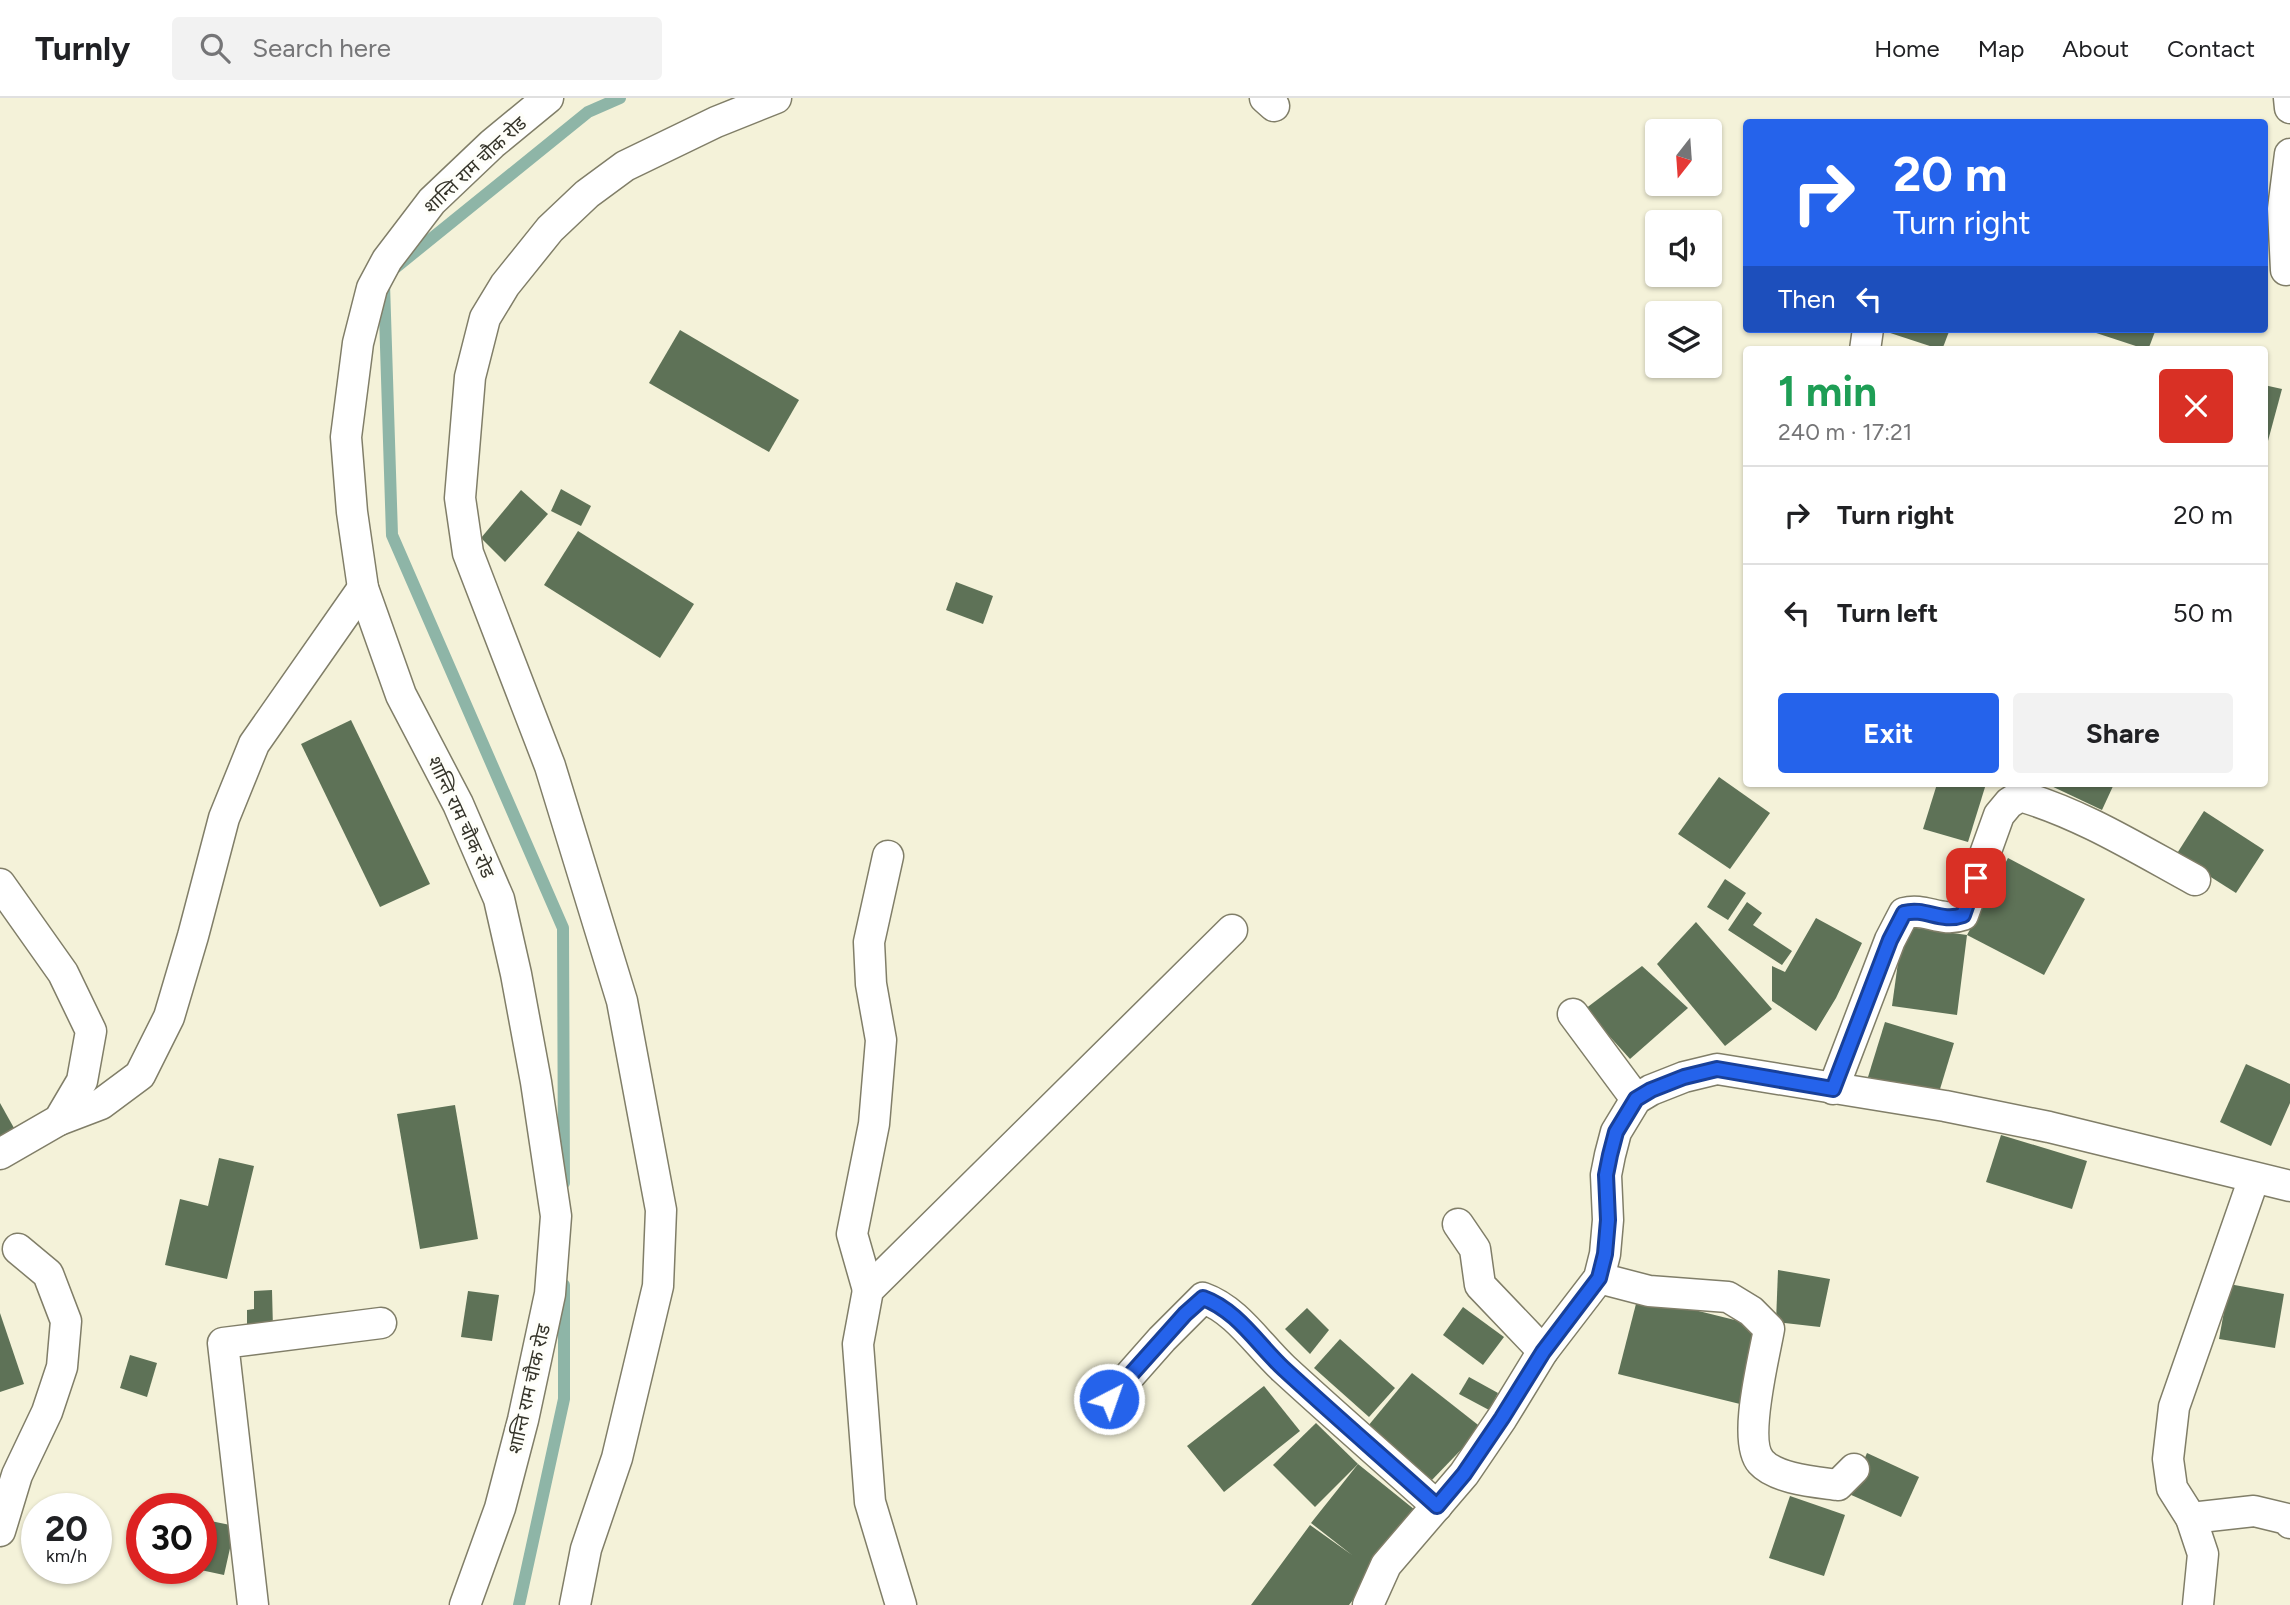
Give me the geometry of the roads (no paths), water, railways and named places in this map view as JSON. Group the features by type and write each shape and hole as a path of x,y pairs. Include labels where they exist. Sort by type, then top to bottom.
{"street":[{"name":"शान्ति राम चौक रोड","path":"465,1605 500,1508 523,1420 550,1294 556,1216 536,1082 499,899 458,804 401,695 363,588 352,512 346,437 358,343 372,288 387,260 432,201 548,98"},
{"path":"575,1605 586,1549 617,1458 658,1286 661,1210 622,1001 550,766 468,553 460,498 470,377 485,318 505,285 550,229 587,194 625,166 716,122 776,98"},
{"path":"2289,98 2290,108"},
{"path":"2280,268 2283,209 2290,154"},
{"path":"0,1154 59,1120 101,1104 140,1075 169,1017 223,818 254,744 363,588"},
{"path":"1833,1089 1890,940 1904,913 1912,911 1952,919 1963,915 1999,815 2009,803 2020,796 2044,803 2105,831 2195,880"},
{"path":"888,856 869,942 872,984 881,1040 874,1124 852,1234 868,1290 858,1344 870,1502 901,1605"},
{"path":"0,884 63,973 91,1031 82,1081 59,1120"},
{"path":"868,1290 1233,930"},
{"path":"1573,1014 1636,1099"},
{"path":"1368,1605 1386,1565 1464,1474 1543,1352 1599,1278 1608,1220 1606,1175 1616,1132 1636,1099 1651,1090 1684,1077 1717,1069 1945,1106 2049,1127 2290,1186"},
{"path":"2198,1605 2203,1554 2191,1518 2172,1488 2168,1459 2175,1407 2254,1178"},
{"path":"1458,1224 1475,1249 1480,1285 1543,1352"},
{"path":"0,1531 17,1475 47,1412 62,1367 66,1321 48,1274 18,1249"},
{"path":"1599,1278 1649,1291 1728,1297 1751,1311 1769,1329 1752,1424 1755,1451 1760,1462 1770,1469 1808,1481 1839,1485 1854,1469"},
{"path":"1109,1399 1177,1322 1203,1298 1217,1303 1228,1312 1281,1367 1437,1506"},
{"path":"253,1605 223,1343 381,1323"},
{"path":"2191,1518 2254,1511 2287,1519 2290,1523"}],"waterway":[{"path":"395,268 588,112 620,98"},
{"path":"384,284 392,535 563,928 564,1183"},
{"path":"519,1605 564,1399 564,1285"}]}
